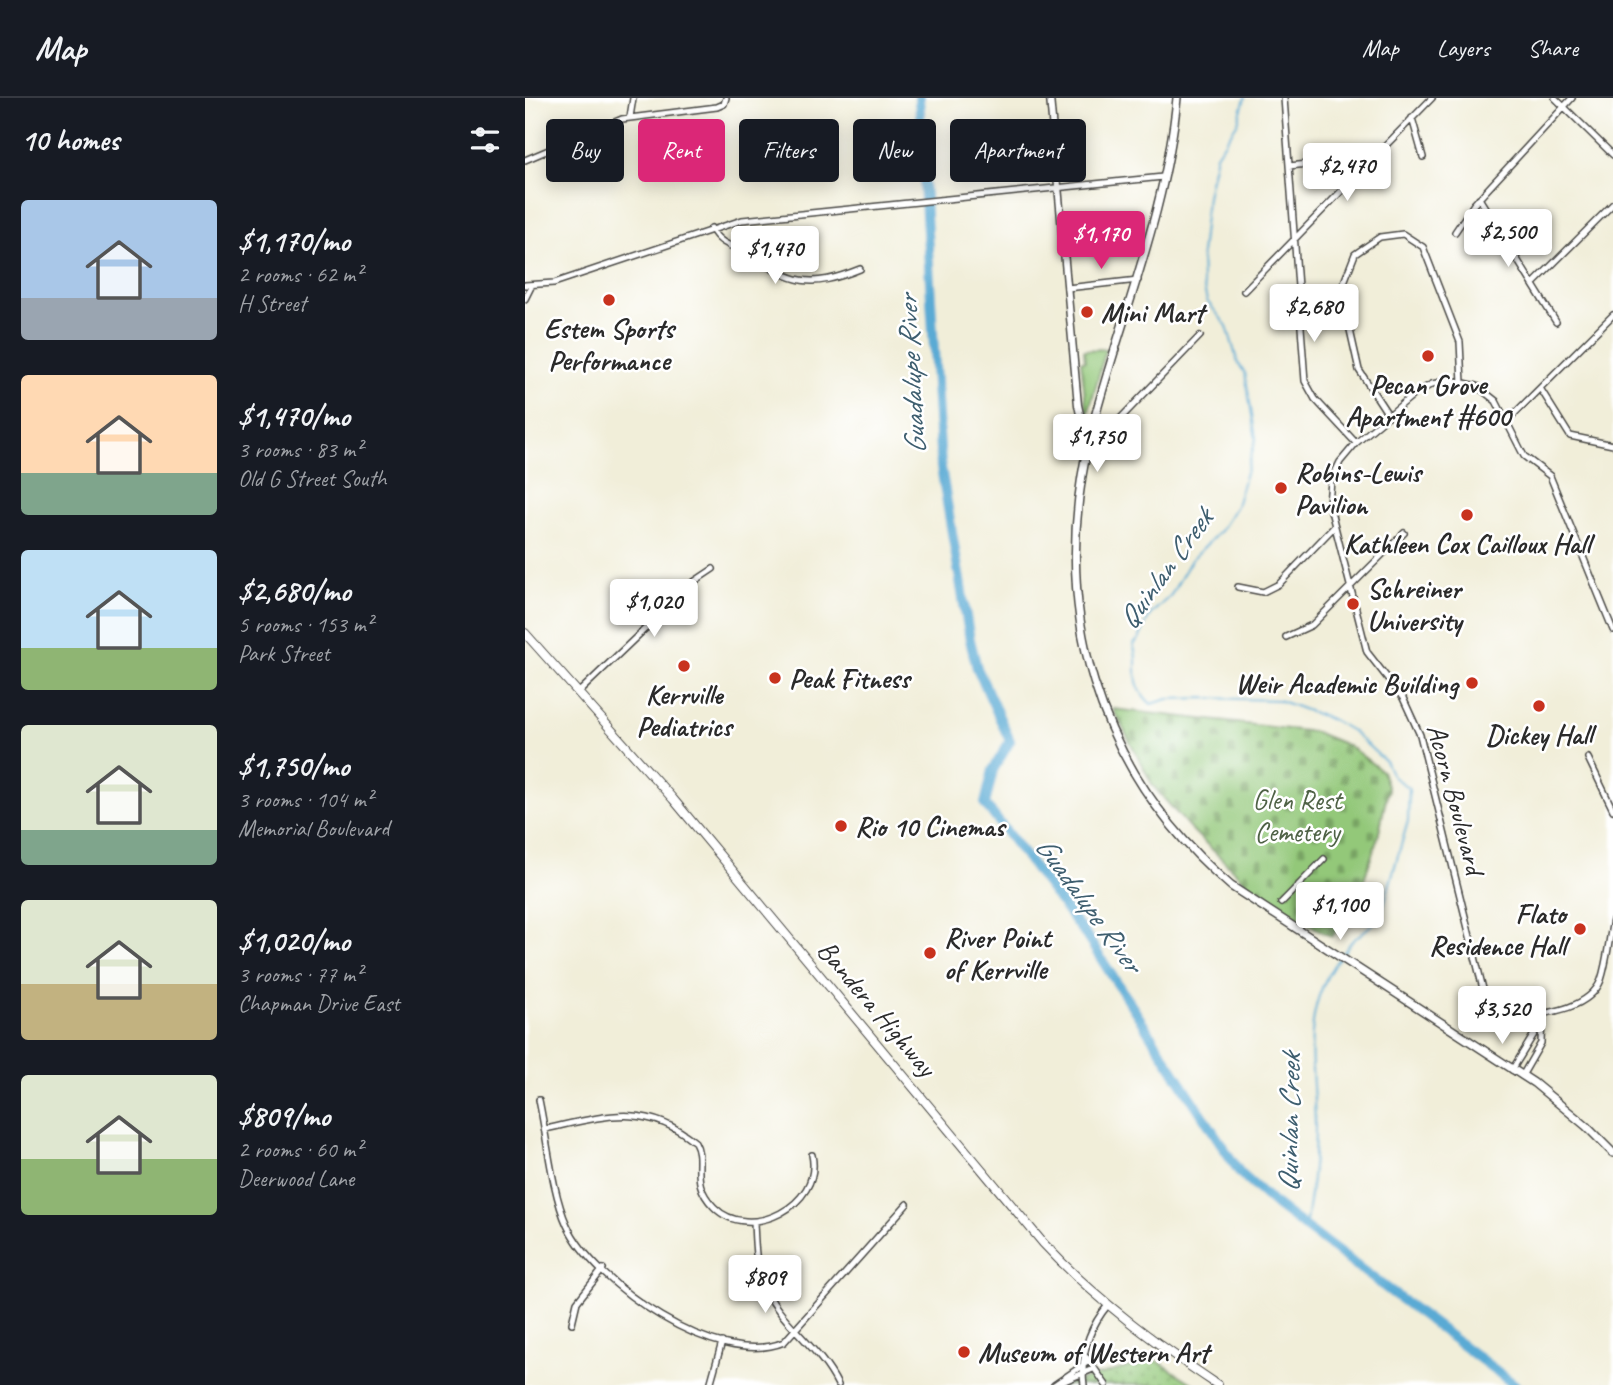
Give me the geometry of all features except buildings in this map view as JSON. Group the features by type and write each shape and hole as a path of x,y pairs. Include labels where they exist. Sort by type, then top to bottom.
{"main road":[{"path":"1177,98 1172,142 1138,280 1091,435 1077,508 1075,573 1086,655 1108,724 1151,800 1196,855 1231,886 1522,1076 1580,1121 1613,1153"},
{"name":"Bandera Highway","path":"525,633 769,913 1043,1243 1108,1305 1218,1385"}],"street":[{"path":"630,117 633,98"},
{"path":"1050,98 1078,405 1081,419 1091,435 1103,433 1116,423 1200,336"},
{"path":"1284,98 1306,386 1318,404 1356,443"},
{"path":"1244,291 1432,98"},
{"path":"1555,98 1613,155"},
{"path":"1455,232 1479,198 1572,98"},
{"path":"525,160 630,117 717,107 725,100"},
{"path":"1412,118 1423,157"},
{"path":"1289,166 1374,157"},
{"path":"525,285 562,280 711,228 742,220 1163,177"},
{"path":"1479,198 1556,322"},
{"path":"1532,284 1613,204"},
{"path":"711,228 721,242 776,273 791,278 827,282 860,269"},
{"path":"1389,415 1359,370 1341,290 1355,254 1380,237 1403,234 1423,247 1460,342 1462,383 1477,386 1496,401 1524,456 1550,476 1613,630"},
{"path":"1067,288 1138,280"},
{"path":"525,299 533,285"},
{"path":"1507,421 1613,315"},
{"path":"1606,322 1613,329"},
{"name":"Acorn Boulevard","path":"1462,383 1451,380 1432,384 1389,415 1356,443 1340,462 1331,481 1329,503 1334,527 1367,652 1403,698 1420,735 1487,1005 1507,1019 1569,1007 1588,998 1600,982 1613,920"},
{"path":"1540,388 1570,436 1613,445"},
{"path":"1238,587 1263,592 1279,584 1334,527"},
{"path":"1286,636 1312,625 1404,533"},
{"path":"579,692 695,581 713,569"},
{"path":"1588,758 1613,810"},
{"path":"1281,903 1324,859"},
{"path":"1522,1076 1541,1043 1542,1012"},
{"path":"1513,1070 1536,1031 1533,1014"},
{"path":"539,1100 567,1225 576,1241 656,1316 685,1330 722,1342 765,1348 784,1342 907,1204"},
{"path":"545,1129 618,1114 657,1119 688,1136 697,1146 700,1187 715,1209 733,1219 754,1222 770,1219 795,1202 812,1172 812,1155"},
{"path":"754,1222 761,1279 774,1305 823,1358 838,1385"},
{"path":"572,1323 577,1302 603,1269"},
{"path":"1084,1385 1091,1326 1108,1305"},
{"path":"710,1385 722,1342"},
{"path":"1086,1360 1106,1385"},
{"path":"1054,1385 1086,1360"},
{"path":"1054,1385 1083,1376 1093,1369"}],"green space":[{"path":"1106,349 1087,414 1081,361 1085,361 1084,350"},
{"name":"Glen Rest Cemetery","path":"1113,709 1315,732 1349,746 1382,771 1388,789 1378,837 1358,897 1332,937 1260,896 1189,827 1153,786"},
{"path":"1156,1360 1195,1385 1062,1385"}],"waterway":[{"name":"Guadalupe River","path":"919,98 941,467 977,668 1010,741 993,770 985,804 1087,937 1240,1173 1277,1206 1515,1385"},
{"name":"Quinlan Creek","path":"1245,98 1238,122 1216,155 1207,196 1201,254 1202,280 1207,301 1227,326 1238,363 1245,373 1256,439 1236,506 1220,531 1191,560 1171,595 1150,615 1139,639 1133,645 1139,688 1151,704 1168,699 1278,700 1333,720 1352,731 1385,761 1393,777 1409,788 1408,821 1380,918 1352,941 1342,954"},
{"name":"Quinlan Creek","path":"1305,1227 1315,1138 1312,1060 1314,1018 1326,978 1339,958"}],"place":[{"name":"Estem Sports Performance","path":"609,300"},
{"name":"Mini Mart","path":"1087,312"},
{"name":"Pecan Grove Apartment #600","path":"1428,356"},
{"name":"Robins-Lewis Pavilion","path":"1281,488"},
{"name":"Kathleen Cox Cailloux Hall","path":"1467,515"},
{"name":"Schreiner University","path":"1353,604"},
{"name":"Kerrville Pediatrics","path":"684,666"},
{"name":"Peak Fitness","path":"775,678"},
{"name":"Weir Academic Building","path":"1472,683"},
{"name":"Dickey Hall","path":"1539,706"},
{"name":"Rio 10 Cinemas","path":"841,826"},
{"name":"Flato Residence Hall","path":"1580,929"},
{"name":"River Point of Kerrville","path":"930,953"},
{"name":"Museum of Western Art","path":"964,1352"}]}
